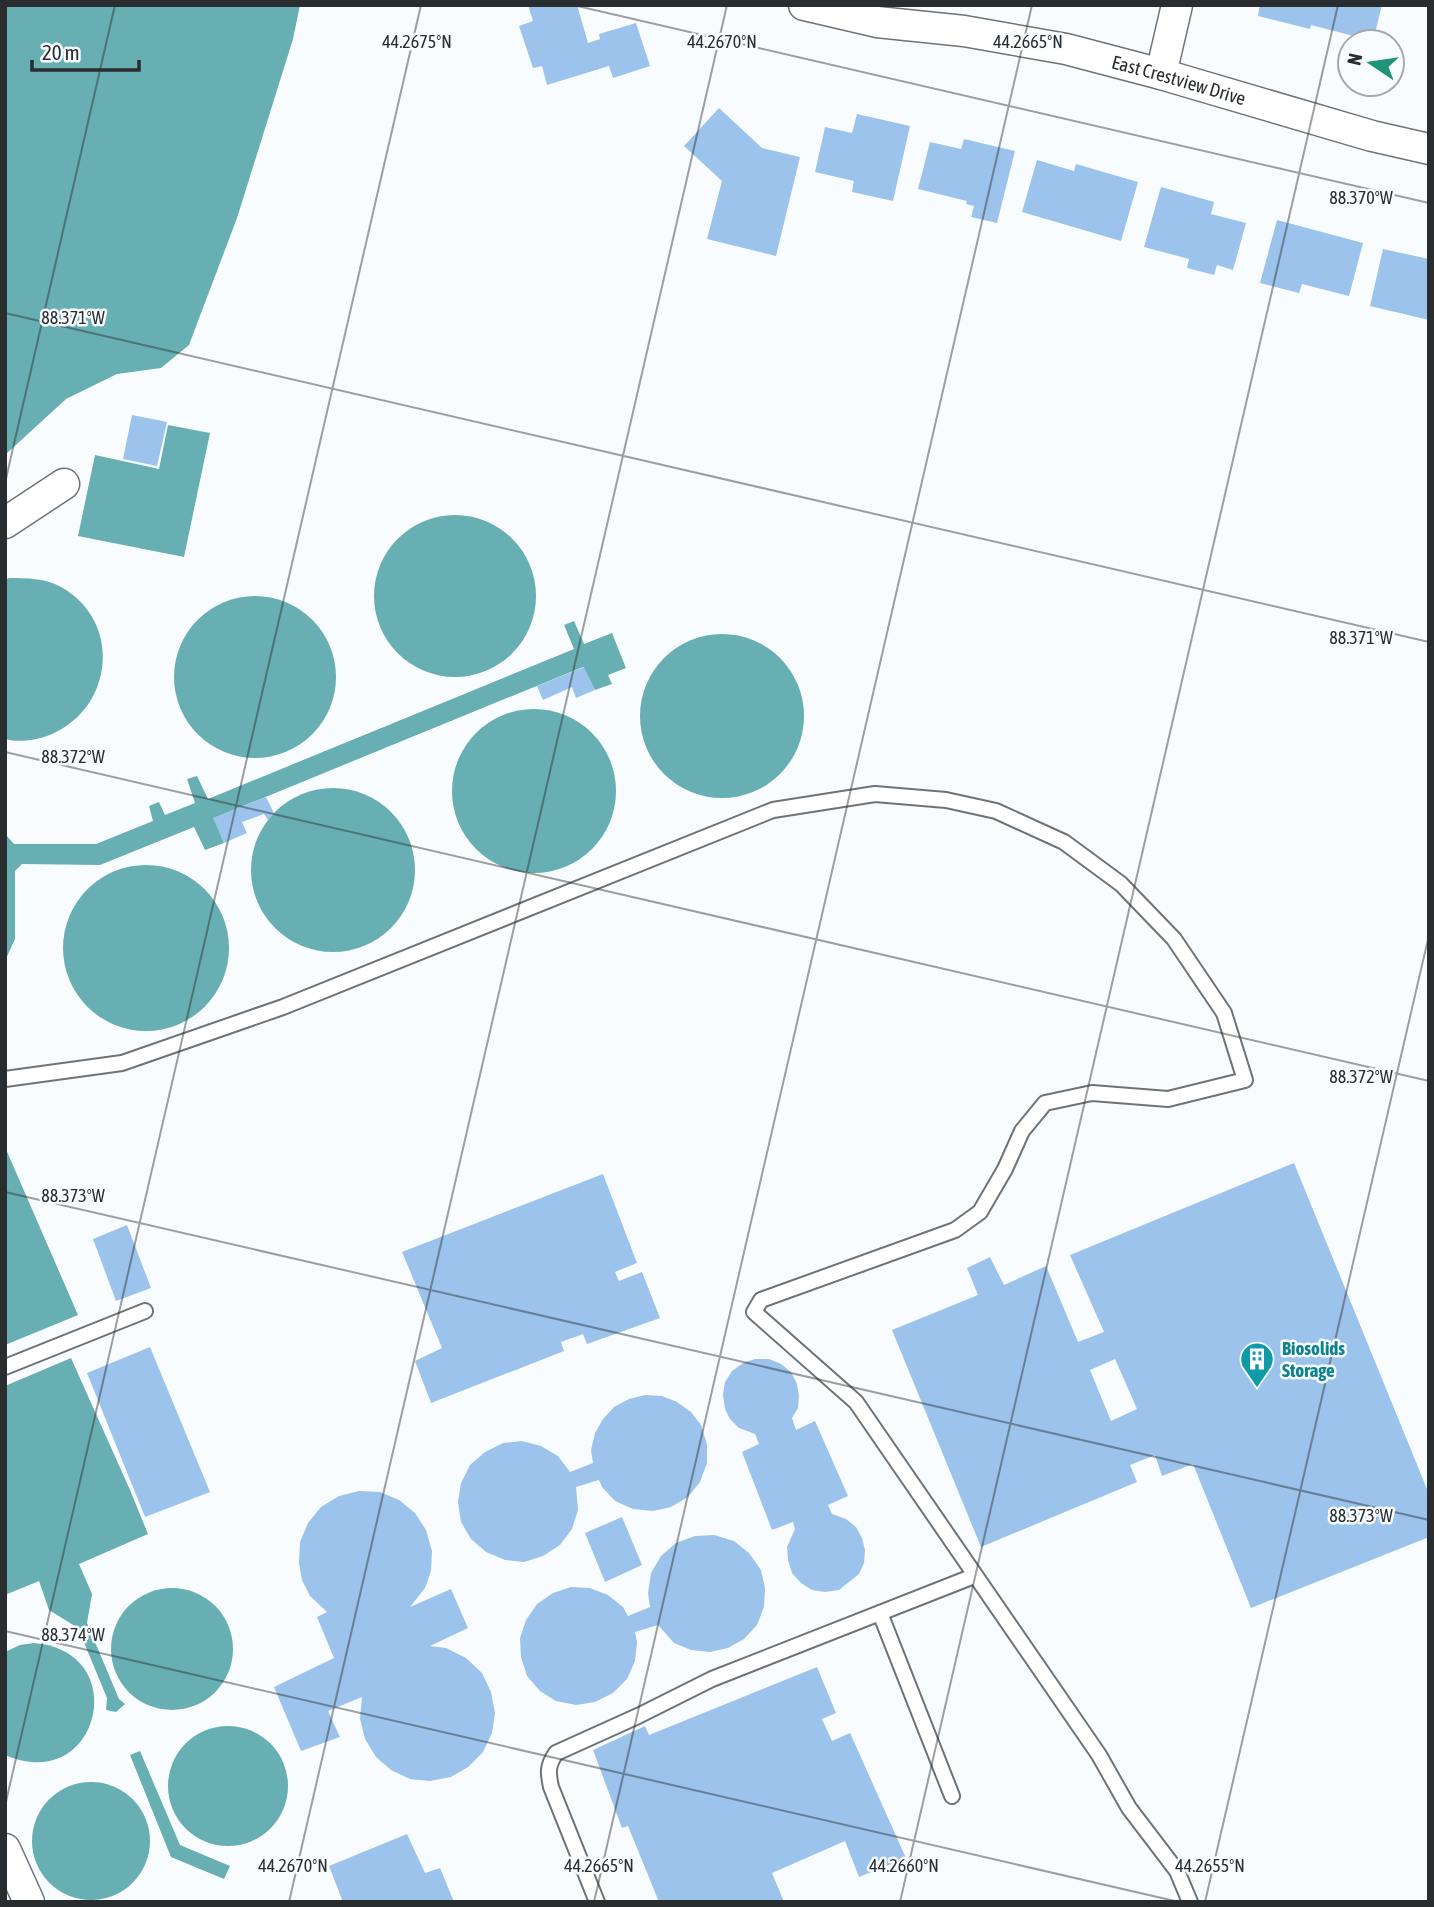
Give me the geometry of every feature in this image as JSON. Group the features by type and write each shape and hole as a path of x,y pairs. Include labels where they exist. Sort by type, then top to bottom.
{"street":[{"name":"East Crestview Drive","path":"804,5 877,22 964,31 1066,49 1372,136 1429,149"},
{"path":"1161,74 1177,5"},
{"path":"5,523 64,484"},
{"path":"5,1849 29,1902"}],"lane":[{"path":"6,1079 122,1063 283,1007 773,810 875,794 946,800 996,811 1065,842 1121,884 1174,939 1224,1013 1245,1080 1168,1098 1092,1093 1045,1103 1022,1131 1005,1170 980,1212 956,1230 761,1300 754,1312 856,1402 1099,1755 1129,1808 1177,1871 1190,1902"},
{"path":"5,1367 145,1311"},
{"path":"597,1902 551,1787 549,1763 556,1753 712,1679 974,1576"},
{"path":"880,1613 952,1796"}],"water":[{"path":"5,5 300,5 293,39 237,218 189,345 161,368 117,374 66,399 5,455"},
{"path":"168,425 210,433 184,557 78,536 95,455 159,469"},
{"path":"455,515 486,521 512,539 530,565 536,596 530,627 512,653 486,671 455,677 424,671 398,653 380,627 374,596 380,565 398,539 424,521"},
{"path":"5,580 42,580 61,587 81,602 94,621 101,641 103,663 98,685 88,704 73,721 52,734 29,740 5,739"},
{"path":"255,596 286,602 312,620 330,646 336,677 330,708 312,734 286,752 255,758 224,752 198,734 180,708 174,677 180,646 198,620 224,602"},
{"path":"574,621 584,644 612,633 626,668 608,675 612,684 595,690 583,667 214,818 224,843 205,850 194,827 100,865 22,864 15,871 15,939 5,961 5,793 6,835 14,844 96,844 153,821 149,806 159,802 165,815 195,803 187,779 197,776 208,799 574,649 564,625"},
{"path":"722,634 753,640 780,658 798,685 804,716 798,747 780,774 753,792 722,798 691,792 664,774 646,747 640,716 646,685 664,658 691,640"},
{"path":"534,709 565,715 592,733 610,760 616,791 610,822 592,849 565,867 534,873 503,867 476,849 458,822 452,791 458,760 476,733 503,715"},
{"path":"333,788 364,794 391,812 409,839 415,870 409,901 391,928 364,946 333,952 302,946 275,928 257,901 251,870 257,839 275,812 302,794"},
{"path":"146,865 178,872 192,879 204,890 215,902 222,916 229,948 222,980 215,994 204,1006 192,1017 178,1024 146,1031 114,1024 100,1017 88,1006 77,994 70,980 63,948 70,916 77,902 88,890 100,879 114,872"},
{"path":"5,1147 78,1315 5,1345"},
{"path":"71,1358 148,1534 79,1564 92,1594 87,1623 119,1699 125,1704 116,1712 106,1710 107,1698 78,1628 49,1610 39,1581 5,1595 5,1386"},
{"path":"172,1588 195,1592 215,1606 229,1626 233,1649 229,1672 215,1692 195,1706 172,1710 149,1706 129,1692 115,1672 111,1649 115,1626 129,1606 149,1592"},
{"path":"34,1643 65,1652 85,1670 94,1693 92,1717 82,1740 63,1756 37,1762 5,1755 5,1652 20,1645"},
{"path":"228,1726 251,1730 271,1743 284,1763 288,1786 284,1809 271,1829 251,1842 228,1846 205,1842 185,1829 172,1809 168,1786 172,1763 185,1743 205,1730"},
{"path":"140,1751 180,1845 230,1866 224,1879 171,1857 130,1755"},
{"path":"91,1782 114,1786 133,1799 146,1818 150,1841 146,1864 133,1883 114,1896 91,1900 68,1896 49,1883 36,1864 32,1841 36,1818 49,1799 68,1786"}],"building":[{"path":"528,5 577,5 588,43 600,39 599,34 636,23 650,66 613,78 609,66 547,85 542,66 533,68 519,26 533,21"},
{"path":"1260,5 1382,5 1376,28 1336,28 1336,31 1311,25 1310,29 1258,16"},
{"path":"719,108 762,148 800,157 776,256 707,239 722,181 684,146"},
{"path":"857,114 910,126 893,201 852,192 854,181 815,172 825,127 852,133"},
{"path":"964,139 1015,151 997,223 971,217 974,206 966,204 967,201 918,189 930,142 961,149"},
{"path":"1037,160 1074,171 1076,164 1138,182 1121,241 1022,212"},
{"path":"1161,187 1214,202 1211,214 1246,223 1233,270 1217,265 1214,275 1187,268 1189,259 1144,247"},
{"path":"1277,220 1363,243 1349,296 1302,284 1299,293 1260,283"},
{"path":"1383,249 1429,259 1429,320 1370,306"},
{"path":"132,415 167,422 157,466 123,459"},
{"path":"584,667 595,690 576,698 572,687 543,700 537,686"},
{"path":"266,797 274,813 268,820 264,814 242,822 247,833 224,843 213,818"},
{"name":"Biosolids Storage","path":"1294,1163 1429,1494 1429,1537 1251,1608 1193,1464 1162,1476 1155,1455 1130,1465 1137,1482 981,1547 892,1330 978,1295 967,1268 990,1257 1004,1285 1046,1266 1078,1342 1104,1332 1070,1255","holes":["1115,1359 1137,1409 1111,1421 1090,1370"]},
{"path":"603,1174 637,1263 615,1272 619,1281 642,1272 660,1318 587,1344 583,1334 561,1342 564,1351 431,1403 415,1361 442,1348 402,1252"},
{"path":"127,1225 151,1288 116,1301 93,1239"},
{"path":"150,1347 210,1492 145,1517 87,1373"},
{"path":"755,1359 769,1359 791,1372 799,1396 798,1408 792,1418 796,1430 815,1421 848,1496 828,1505 832,1514 846,1519 856,1527 865,1550 864,1563 859,1574 839,1590 812,1590 792,1573 787,1547 795,1529 793,1522 772,1530 742,1452 759,1444 755,1434 739,1428 725,1409 725,1382 732,1371"},
{"path":"645,1395 662,1396 677,1402 691,1412 701,1425 707,1444 707,1463 700,1482 688,1497 671,1507 653,1511 633,1509 615,1501 599,1480 576,1487 578,1510 572,1529 560,1545 543,1556 524,1562 505,1560 486,1552 471,1539 461,1522 458,1502 461,1483 470,1465 485,1452 503,1443 522,1441 541,1446 558,1456 570,1472 593,1463 591,1450 595,1433 614,1407"},
{"path":"359,1491 380,1492 399,1500 415,1513 426,1530 432,1551 431,1571 425,1588 410,1607 451,1589 468,1628 430,1646 446,1648 466,1658 482,1673 491,1692 495,1713 492,1733 483,1752 468,1767 451,1777 430,1781 410,1779 391,1770 376,1757 365,1739 360,1719 362,1697 328,1711 340,1737 301,1751 274,1687 334,1658 317,1617 327,1612 310,1596 302,1580 299,1563 300,1542 308,1523 321,1507 339,1496"},
{"path":"622,1517 642,1565 605,1582 585,1533"},
{"path":"714,1535 734,1541 749,1553 761,1570 765,1588 764,1607 757,1625 744,1639 728,1648 710,1652 691,1650 674,1643 658,1625 635,1632 635,1661 627,1679 613,1693 595,1702 576,1705 556,1701 540,1691 527,1676 521,1657 520,1638 526,1620 537,1604 553,1593 571,1587 590,1588 608,1595 623,1607 628,1616 650,1607 648,1593 651,1573 661,1556 676,1543 695,1536"},
{"path":"817,1667 836,1713 822,1719 832,1741 850,1733 906,1858 859,1877 845,1841 772,1873 784,1902 659,1902 628,1826 622,1828 593,1750 645,1726 649,1735"},
{"path":"407,1834 425,1873 440,1868 454,1902 343,1902 329,1866"}],"place":[{"name":"Biosolids Storage","path":"1257,1389"}]}
